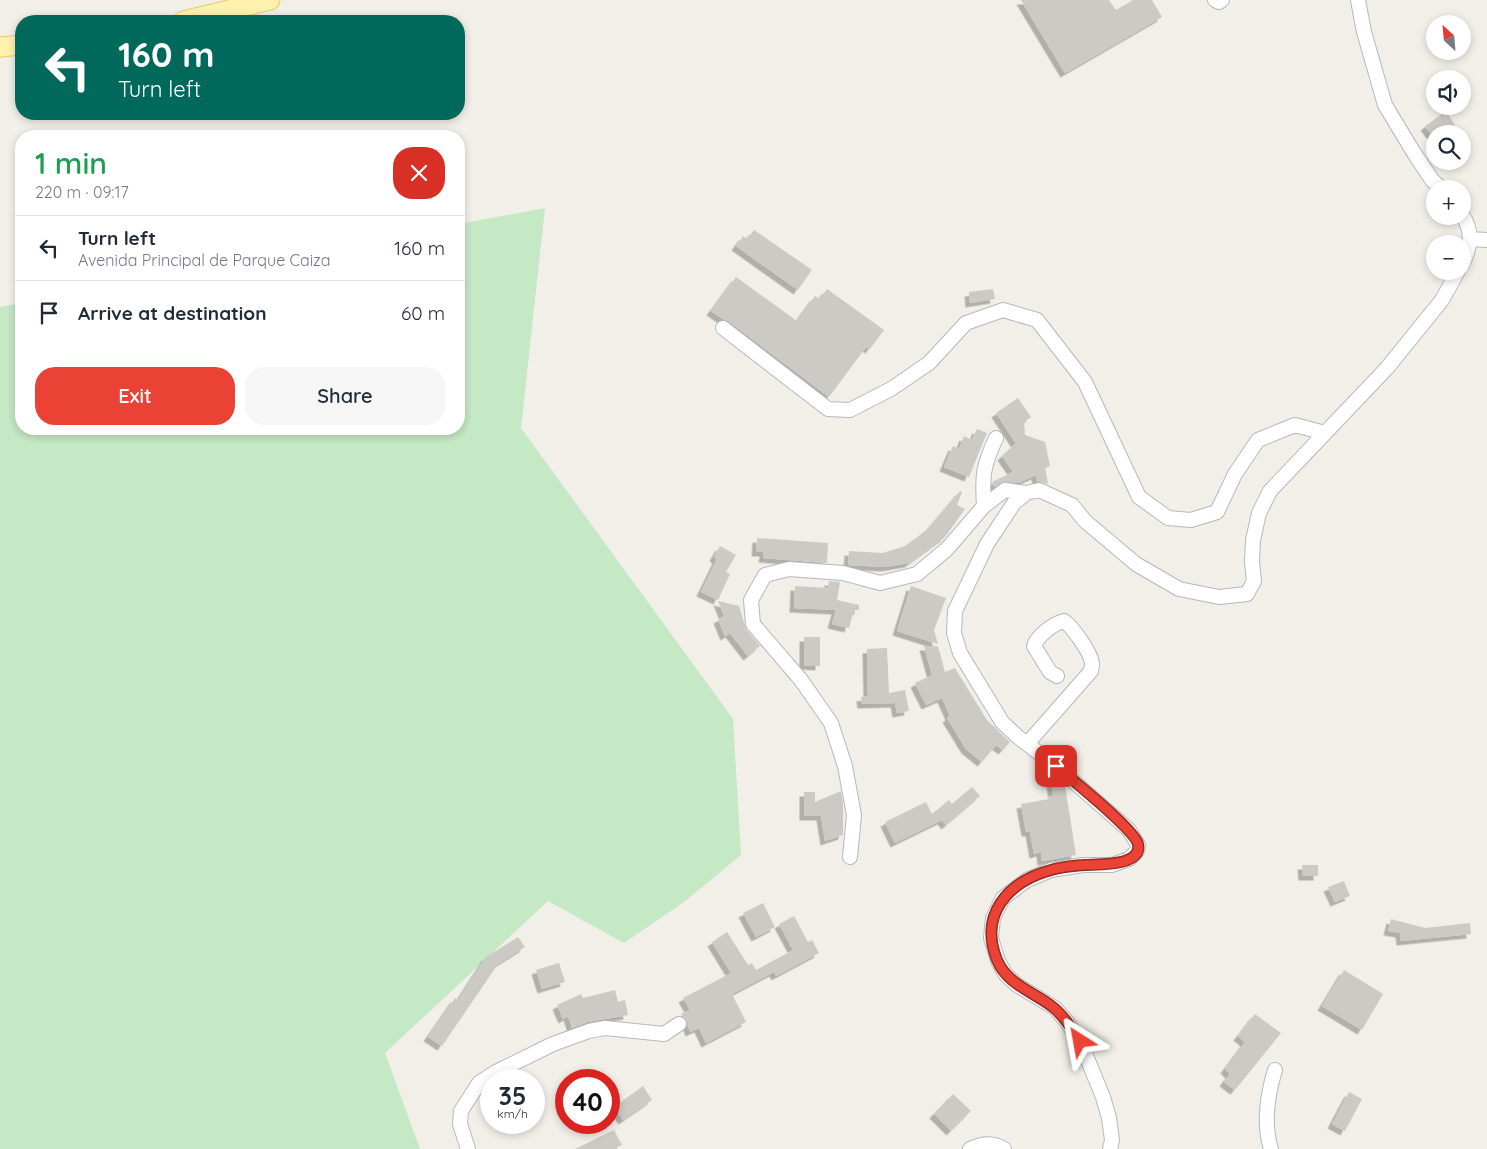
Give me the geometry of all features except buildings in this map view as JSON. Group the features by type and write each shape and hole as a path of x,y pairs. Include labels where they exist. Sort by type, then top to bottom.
{"main road":[{"path":"208,15 270,0"},
{"path":"0,47 15,46"}],"street":[{"path":"1215,0 1218,2 1222,0"},
{"path":"1358,0 1364,32 1385,104 1432,180"},
{"path":"1471,239 1487,240"},
{"path":"850,857 854,815 846,766 831,722 801,680 753,624 752,600 765,575 789,569 842,573 880,583 917,574 947,549 984,506 1006,490 1026,493 1039,490 1072,505 1085,521 1136,564 1179,589 1219,597 1247,594 1254,581 1252,562 1253,540 1259,513 1270,491 1393,360 1442,300 1453,280"},
{"path":"723,328 828,409 850,410 891,389 929,363 966,323 1003,310 1036,320 1085,382 1139,497 1168,518 1190,520 1217,512 1235,474 1258,440 1296,425 1325,433"},
{"path":"984,506 982,481 986,459 996,438"},
{"path":"1026,493 1014,503 987,544 955,611 954,633 960,653 1002,722 1129,830 1138,845 1137,851 1129,859 1112,865 1083,865 1051,870 1027,880 1003,898 993,918 991,938 998,961 1006,975 1017,985 1055,1008 1080,1041 1103,1097 1109,1118 1112,1140 1110,1149"},
{"path":"1027,744 1091,671 1093,665 1091,658 1070,624 1064,621 1058,622 1036,640 1034,646 1050,672 1057,676"},
{"path":"468,1149 460,1124 461,1110 479,1083 496,1072 553,1044 589,1031 605,1028 664,1034 679,1024"},
{"path":"1271,1149 1266,1129 1267,1099 1275,1070"},
{"path":"970,1149 979,1145 996,1144 1004,1149"}],"green space":[{"path":"545,208 521,428 733,719 741,855 684,902 624,943 548,901 385,1053 420,1149 0,1149 0,307 15,304 15,435 465,435 465,223"}],"route":[{"path":"1056,766 1133,834 1138,845 1137,851 1129,859 1112,865 1083,865 1051,870 1027,880 1003,898 993,918 991,938 998,961 1006,975 1017,985 1055,1008 1080,1041"}]}
